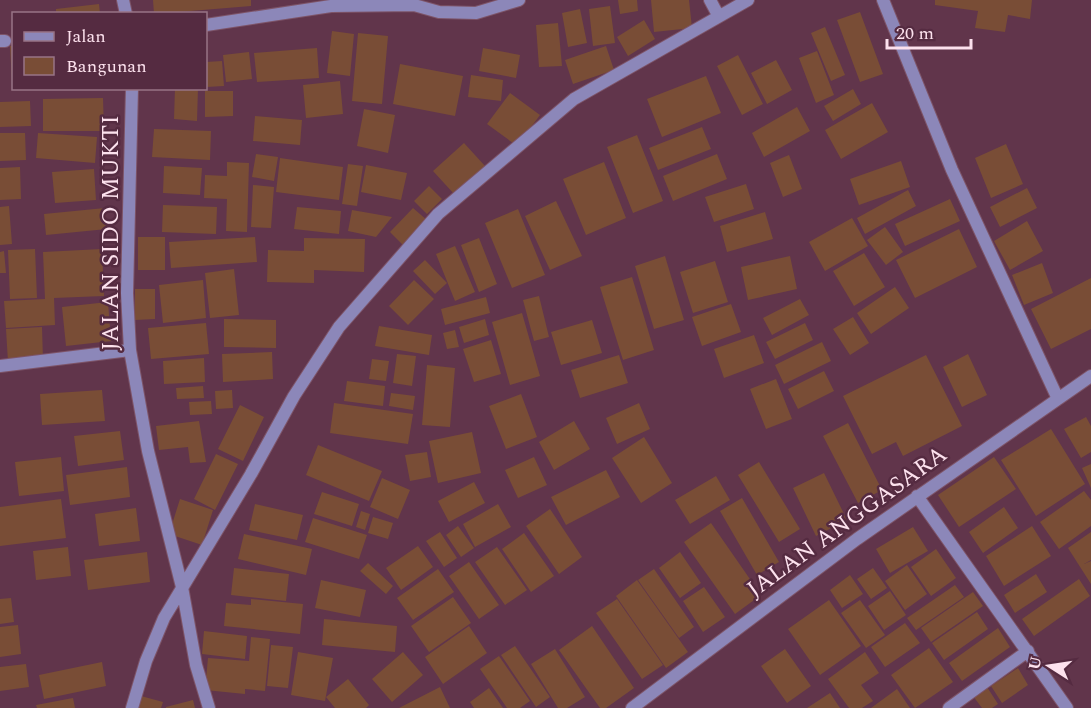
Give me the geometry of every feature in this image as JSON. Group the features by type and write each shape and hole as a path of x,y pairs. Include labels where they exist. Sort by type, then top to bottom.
{"street":[{"path":"207,26 331,6 414,5 439,12 476,13 519,0"},
{"path":"710,0 718,15"},
{"path":"132,708 159,629 251,474 294,396 339,327 438,214 574,99 748,0"},
{"path":"883,0 952,170 1058,399"},
{"name":"JALAN SIDO MUKTI","path":"132,90 127,293 130,350 148,451 182,587 196,665 209,708"},
{"path":"0,366 130,350"},
{"name":"JALAN ANGGASARA","path":"633,708 917,496 1091,376"},
{"path":"917,496 1067,708"},
{"path":"949,708 1028,651"}],"building":[{"path":"153,0 251,0 251,6 154,12"},
{"path":"618,0 637,0 638,11 620,14"},
{"path":"651,0 689,0 692,28 654,32"},
{"path":"935,0 1032,0 1030,19 1008,15 1005,32 975,28 978,11 935,5"},
{"path":"99,4 100,12 56,12 56,9"},
{"path":"610,6 615,43 593,46 589,9"},
{"path":"580,9 587,43 568,47 562,13"},
{"path":"860,12 883,74 860,82 837,20"},
{"path":"644,20 655,39 628,56 617,37"},
{"path":"558,23 562,66 539,67 536,25"},
{"path":"825,27 845,75 831,81 811,33"},
{"path":"332,31 354,34 350,76 327,73"},
{"path":"358,33 388,36 382,104 352,101"},
{"path":"10,46 12,46 12,82"},
{"path":"606,46 614,70 573,84 565,60"},
{"path":"317,48 319,78 257,82 254,53"},
{"path":"483,48 520,55 516,78 479,71"},
{"path":"817,51 834,95 816,103 799,58"},
{"path":"249,52 252,79 226,82 223,55"},
{"path":"738,55 763,104 742,115 717,66"},
{"path":"776,60 792,90 767,104 751,73"},
{"path":"222,61 224,86 207,87 207,62"},
{"path":"400,64 463,76 455,116 393,104"},
{"path":"471,75 503,80 501,101 468,97"},
{"path":"706,76 721,113 662,137 647,99"},
{"path":"340,81 343,114 306,118 303,85"},
{"path":"853,89 861,104 833,121 824,106"},
{"path":"175,90 198,90 197,121 174,119"},
{"path":"205,91 233,91 233,116 205,117"},
{"path":"510,93 540,115 517,146 487,124"},
{"path":"103,98 104,131 43,131 43,99"},
{"path":"30,101 31,126 0,127 0,102"},
{"path":"872,103 888,132 841,159 825,130"},
{"path":"797,107 810,131 764,157 752,133"},
{"path":"364,109 395,115 388,153 357,146"},
{"path":"255,116 302,120 300,145 253,141"},
{"path":"702,127 711,149 658,170 649,148"},
{"path":"154,129 211,131 210,160 152,157"},
{"path":"0,133 25,133 26,160 0,161"},
{"path":"38,133 97,137 95,163 36,158"},
{"path":"637,135 663,201 633,213 607,147"},
{"path":"464,143 485,166 455,195 433,171"},
{"path":"1006,144 1023,184 991,198 975,158"},
{"path":"256,154 278,157 274,181 252,177"},
{"path":"717,154 727,179 673,201 663,176"},
{"path":"789,155 802,189 783,197 770,163"},
{"path":"280,158 343,167 339,200 276,192"},
{"path":"901,161 910,187 859,205 850,179"},
{"path":"227,162 249,163 247,232 226,231 227,199 204,198 205,175 227,176"},
{"path":"604,162 626,218 586,235 563,179"},
{"path":"348,164 363,166 357,206 342,204"},
{"path":"366,165 407,173 401,200 361,192"},
{"path":"164,166 202,168 200,195 163,193"},
{"path":"20,167 21,199 0,200 0,168"},
{"path":"94,169 96,200 55,203 52,172"},
{"path":"746,184 754,209 714,222 705,197"},
{"path":"253,185 274,187 271,228 251,227"},
{"path":"429,186 442,199 427,214 414,201"},
{"path":"1027,188 1037,208 1000,227 990,207"},
{"path":"908,190 916,206 865,234 857,218"},
{"path":"950,199 960,221 905,246 895,224"},
{"path":"556,201 582,256 550,270 525,216"},
{"path":"163,205 217,207 216,234 162,232"},
{"path":"9,206 12,244 0,245 0,207"},
{"path":"297,207 341,211 339,234 294,229"},
{"path":"105,208 107,229 46,235 44,214"},
{"path":"413,208 428,221 404,246 390,232"},
{"path":"518,209 545,275 512,288 485,223"},
{"path":"352,210 392,217 376,237 348,231"},
{"path":"765,212 773,239 727,252 720,226"},
{"path":"852,218 868,246 825,271 809,242"},
{"path":"1027,221 1043,251 1010,270 994,241"},
{"path":"885,227 903,252 886,265 867,240"},
{"path":"959,229 977,267 915,298 896,260"},
{"path":"138,237 165,237 165,270 138,270"},
{"path":"255,237 257,262 171,268 169,242"},
{"path":"304,238 365,239 364,272 314,270 314,283 267,282 268,250 304,251"},
{"path":"479,238 497,284 479,292 461,245"},
{"path":"455,246 475,292 455,301 436,254"},
{"path":"35,249 37,298 10,299 8,250"},
{"path":"102,249 104,296 54,298 55,325 6,328 4,301 45,299 43,252"},
{"path":"4,251 6,273 0,273 0,252"},
{"path":"864,253 885,287 854,306 833,271"},
{"path":"665,256 684,320 654,329 635,266"},
{"path":"790,256 797,289 748,300 741,267"},
{"path":"425,260 447,283 435,294 413,271"},
{"path":"715,261 728,302 693,313 680,272"},
{"path":"1042,263 1053,293 1024,305 1012,275"},
{"path":"234,269 239,315 210,318 205,273"},
{"path":"632,277 654,350 623,360 600,287"},
{"path":"1091,278 1091,329 1051,349 1031,309"},
{"path":"203,280 206,318 163,323 159,285"},
{"path":"414,280 434,299 408,325 389,306"},
{"path":"895,287 909,308 871,334 857,313"},
{"path":"135,289 155,289 155,319 135,320"},
{"path":"539,296 549,337 534,341 523,300"},
{"path":"486,297 490,313 445,325 441,309"},
{"path":"800,299 809,315 772,335 763,318"},
{"path":"108,302 111,341 66,346 62,307"},
{"path":"731,304 741,332 702,346 692,317"},
{"path":"522,313 540,376 510,385 492,322"},
{"path":"853,317 869,343 850,355 833,329"},
{"path":"224,319 276,320 276,348 224,347"},
{"path":"485,319 489,335 464,343 459,327"},
{"path":"592,320 602,353 561,365 551,332"},
{"path":"206,323 209,354 151,359 148,328"},
{"path":"805,323 813,340 775,359 766,342"},
{"path":"379,326 432,335 429,355 375,346"},
{"path":"42,327 43,360 8,362 6,329"},
{"path":"455,330 459,347 447,349 443,333"},
{"path":"754,335 764,363 724,378 714,349"},
{"path":"491,340 501,374 474,382 463,349"},
{"path":"822,342 831,361 784,384 775,365"},
{"path":"272,352 273,379 223,382 222,354"},
{"path":"397,354 416,356 412,386 393,383"},
{"path":"968,354 987,395 962,407 943,367"},
{"path":"619,355 628,383 580,398 571,370"},
{"path":"926,355 962,426 903,456 896,442 872,454 843,396"},
{"path":"204,358 205,382 164,384 163,361"},
{"path":"372,359 389,361 386,381 369,379"},
{"path":"427,365 455,368 450,427 422,425"},
{"path":"824,371 834,391 798,409 788,389"},
{"path":"776,379 792,419 766,429 750,389"},
{"path":"347,381 385,386 383,406 344,401"},
{"path":"203,386 204,398 177,399 176,388"},
{"path":"102,390 105,421 42,425 40,394"},
{"path":"232,390 233,408 216,409 215,391"},
{"path":"391,393 415,396 413,410 389,406"},
{"path":"521,394 537,437 506,449 489,406"},
{"path":"211,401 212,414 190,415 189,402"},
{"path":"334,403 413,414 408,444 330,433"},
{"path":"639,403 650,429 617,444 606,418"},
{"path":"240,405 264,417 243,461 218,449"},
{"path":"1086,417 1091,426 1091,452 1081,458 1064,429"},
{"path":"199,421 206,462 190,463 188,447 159,450 156,426"},
{"path":"574,421 590,449 554,470 539,442"},
{"path":"848,423 882,490 858,503 823,436"},
{"path":"1051,429 1085,484 1036,516 1001,460"},
{"path":"120,431 124,460 78,466 74,436"},
{"path":"472,432 481,473 438,483 429,441"},
{"path":"644,437 672,483 641,503 612,458"},
{"path":"318,445 382,471 369,501 306,475"},
{"path":"427,452 431,477 410,481 405,455"},
{"path":"216,454 238,464 215,510 194,499"},
{"path":"61,457 64,491 19,496 15,462"},
{"path":"534,457 547,485 518,498 505,470"},
{"path":"994,457 1016,489 959,527 938,495"},
{"path":"759,462 800,529 779,542 738,475"},
{"path":"1091,464 1091,488 1082,468"},
{"path":"127,467 130,497 70,505 66,475"},
{"path":"606,470 620,497 566,525 551,497"},
{"path":"824,473 847,520 816,536 793,488"},
{"path":"716,476 730,500 690,524 675,500"},
{"path":"382,478 410,490 398,519 370,507"},
{"path":"474,482 485,503 449,522 438,501"},
{"path":"1084,491 1091,500 1091,526 1059,549 1040,522"},
{"path":"322,492 359,504 352,526 314,514"},
{"path":"742,498 779,562 757,575 720,511"},
{"path":"61,499 66,538 0,546 0,507"},
{"path":"180,499 213,510 202,545 169,534"},
{"path":"255,504 303,515 297,540 249,530"},
{"path":"498,504 511,527 475,547 463,524"},
{"path":"1004,507 1018,528 983,553 969,532"},
{"path":"136,508 140,541 99,546 95,514"},
{"path":"550,509 582,557 559,574 526,526"},
{"path":"361,511 370,514 365,530 356,527"},
{"path":"373,517 393,523 388,539 368,533"},
{"path":"313,518 367,535 359,559 305,542"},
{"path":"711,523 761,595 735,614 684,542"},
{"path":"458,526 474,548 461,557 446,535"},
{"path":"1032,526 1051,556 1004,586 986,556"},
{"path":"913,527 928,551 890,573 876,549"},
{"path":"440,532 457,558 444,567 426,541"},
{"path":"1091,532 1091,560 1084,564 1091,561 1091,584 1068,548"},
{"path":"524,533 554,576 531,592 502,549"},
{"path":"244,534 312,549 306,575 238,559"},
{"path":"418,546 433,567 401,590 386,568"},
{"path":"68,547 71,576 36,580 33,551"},
{"path":"497,547 527,590 505,605 475,562"},
{"path":"936,549 956,578 931,596 911,567"},
{"path":"147,552 150,582 88,590 84,560"},
{"path":"680,552 701,583 680,598 659,568"},
{"path":"469,562 499,605 479,619 449,576"},
{"path":"368,563 393,586 386,594 360,571"},
{"path":"907,565 927,594 905,610 885,581"},
{"path":"234,568 289,574 286,601 231,595"},
{"path":"873,568 887,588 871,599 857,579"},
{"path":"438,569 454,592 413,620 397,598"},
{"path":"654,569 694,627 679,638 638,580"},
{"path":"1036,574 1047,592 1015,613 1004,595"},
{"path":"850,575 863,594 842,608 830,590"},
{"path":"1079,579 1090,596 1034,636 1022,619"},
{"path":"321,580 366,590 360,617 315,608"},
{"path":"637,580 688,652 666,668 616,596"},
{"path":"955,585 964,597 916,630 907,618"},
{"path":"704,587 725,617 703,632 683,601"},
{"path":"890,591 906,615 884,630 868,606"},
{"path":"973,592 983,606 931,642 921,628"},
{"path":"453,597 471,623 429,652 411,626"},
{"path":"11,598 14,622 0,624 0,599"},
{"path":"251,599 303,604 300,634 224,626 226,603 251,605"},
{"path":"617,599 663,665 642,679 596,613"},
{"path":"829,600 861,646 820,675 788,629"},
{"path":"860,600 885,635 866,648 841,613"},
{"path":"977,612 988,629 944,660 932,643"},
{"path":"324,619 397,626 395,652 322,645"},
{"path":"905,623 920,643 885,667 871,647"},
{"path":"18,625 21,654 0,657 0,627"},
{"path":"469,626 487,653 443,684 425,657"},
{"path":"592,626 634,688 606,708 600,708 559,650"},
{"path":"998,628 1010,647 962,681 949,663"},
{"path":"204,631 247,636 245,659 202,654"},
{"path":"251,637 270,639 265,691 245,689 245,694 205,690 208,658 249,661"},
{"path":"271,645 293,647 288,688 267,686"},
{"path":"515,646 550,697 536,707 501,655"},
{"path":"929,648 953,682 915,708 891,675"},
{"path":"555,649 585,697 567,708 558,708 531,664"},
{"path":"785,649 811,686 787,703 761,666"},
{"path":"298,652 333,658 325,701 291,695"},
{"path":"403,652 423,675 392,702 372,679"},
{"path":"865,652 879,673 861,685 873,701 862,708 849,708 828,679"},
{"path":"499,656 530,701 520,708 507,708 480,669"},
{"path":"102,662 106,686 44,699 39,675"},
{"path":"26,664 29,687 0,691 0,667"},
{"path":"1018,668 1028,685 1002,703 991,686"},
{"path":"348,679 369,705 366,708 335,708 326,697"},
{"path":"440,687 450,708 399,708"},
{"path":"987,687 998,704 992,708 982,708 973,696"},
{"path":"489,688 503,708 474,708 470,702"},
{"path":"897,689 910,708 871,708"},
{"path":"830,693 840,708 807,708"},
{"path":"141,696 163,702 161,708 138,708"},
{"path":"73,698 75,708 37,708 36,705"},
{"path":"193,700 195,708 166,708 166,707"}]}
